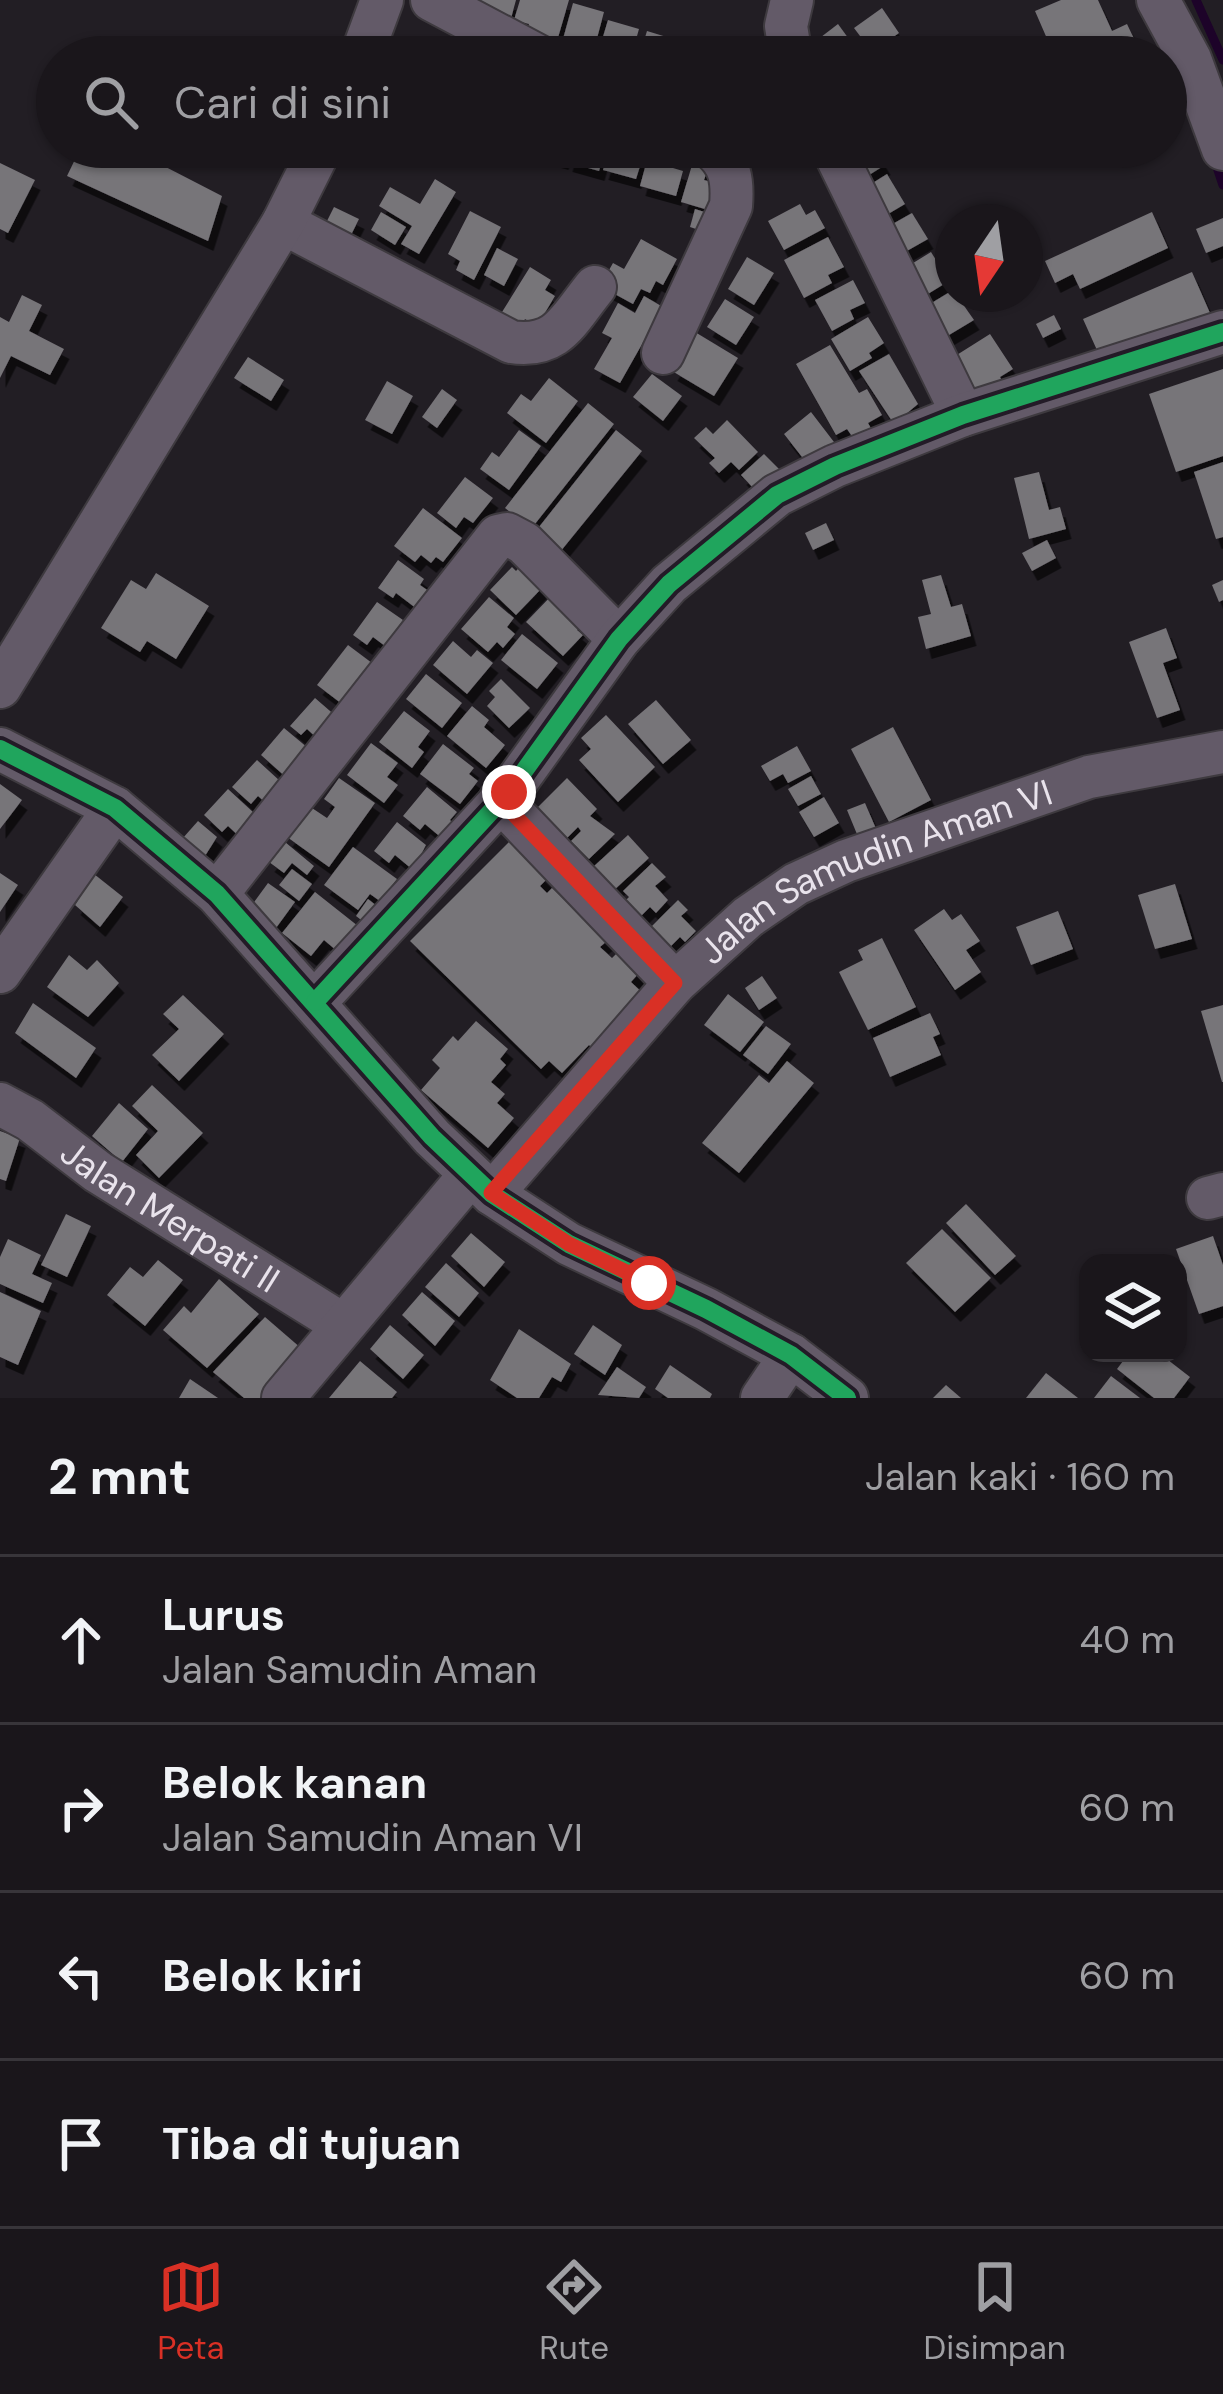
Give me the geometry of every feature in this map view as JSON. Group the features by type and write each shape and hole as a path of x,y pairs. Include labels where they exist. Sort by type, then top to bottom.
{"street":[{"path":"369,36 382,0"},
{"path":"432,0 500,36"},
{"path":"788,36 792,0"},
{"path":"1158,0 1178,36"},
{"path":"1187,53 1223,149"},
{"path":"0,687 283,223 310,168"},
{"path":"663,353 731,206 734,181 728,168"},
{"path":"842,168 963,415"},
{"path":"283,223 511,342 534,345 551,340 595,287"},
{"path":"315,1003 500,800 619,639 669,584 777,495 835,466 963,415 1223,332"},
{"path":"217,894 498,536 524,543 619,639"},
{"path":"0,749 115,808 217,894 432,1137 481,1184 569,1244 791,1355 847,1398"},
{"name":"Jalan Samudin Aman VI","path":"283,1398 342,1324 675,983 748,917 796,884 846,861 1089,777 1223,752"},
{"path":"500,800 675,983"},
{"path":"0,972 115,808"},
{"name":"Jalan Merpati II","path":"0,1104 31,1120 98,1172 342,1324"},
{"path":"762,1398 791,1355"}],"building":[{"path":"473,0 516,0 510,22"},
{"path":"520,0 569,0 558,36 527,32 529,24 514,20"},
{"path":"1061,0 1098,0 1112,31 1127,24 1133,36 1046,36 1035,11"},
{"path":"573,3 604,12 598,36 564,36"},
{"path":"882,8 899,33 860,36 854,28"},
{"path":"608,20 639,29 637,36 603,36"},
{"path":"838,24 847,36 822,36"},
{"path":"0,163 35,180 8,233 0,229"},
{"path":"71,168 168,168 222,196 208,241 67,176"},
{"path":"604,168 639,168 636,179"},
{"path":"645,168 683,171 676,196 640,186"},
{"path":"691,168 708,169 704,180 722,185 715,212 681,202"},
{"path":"856,168 880,168 858,182"},
{"path":"887,174 905,204 878,220 860,191"},
{"path":"435,179 456,192 419,254 401,244 412,226 379,206 390,187 420,204"},
{"path":"800,204 806,215 815,210 825,228 784,250 768,221"},
{"path":"334,207 359,219 346,245 321,233"},
{"path":"695,209 717,216 711,234 690,227"},
{"path":"470,211 501,227 474,280 456,270 460,261 448,254"},
{"path":"381,212 406,227 395,245 371,230"},
{"path":"1152,212 1168,248 1080,289 1073,274 1055,283 1045,261"},
{"path":"912,213 928,239 898,256 882,230"},
{"path":"1223,218 1223,246 1206,253 1196,229"},
{"path":"828,237 844,267 828,275 832,283 804,298 784,260"},
{"path":"641,239 677,259 663,285 656,281 650,293 641,289 633,304 600,286 613,263 624,269"},
{"path":"497,248 518,259 504,286 484,275"},
{"path":"931,252 935,290 923,297 905,268"},
{"path":"747,257 774,273 754,305 728,289"},
{"path":"530,267 551,280 545,290 555,296 537,326 525,319 522,324 502,312"},
{"path":"1192,272 1210,313 1130,348 1105,368 1083,319"},
{"path":"853,280 865,303 850,310 854,319 832,331 815,300"},
{"path":"22,295 42,305 29,331 64,349 50,375 11,356 0,378 0,317 9,322"},
{"path":"644,296 663,307 620,383 594,369 612,338 602,333 618,303 635,313"},
{"path":"725,299 754,317 736,345 707,327"},
{"path":"935,301 935,312 968,312 974,320 944,338 925,307"},
{"path":"1054,315 1061,329 1043,338 1036,324"},
{"path":"868,317 884,343 869,353 872,358 850,371 831,339"},
{"path":"695,332 738,358 714,396 672,371"},
{"path":"990,334 1013,369 1000,377 1005,386 989,396 983,386 974,393 952,358"},
{"path":"830,345 859,393 867,389 882,415 868,423 873,432 856,442 847,429 836,435 796,364"},
{"path":"889,354 918,404 894,424 859,371"},
{"path":"248,357 284,380 271,401 234,378"},
{"path":"1223,369 1223,456 1176,472 1149,394"},
{"path":"652,374 682,396 663,421 633,397"},
{"path":"549,378 578,401 546,443 507,413 521,394 531,401"},
{"path":"387,381 413,396 392,434 365,420"},
{"path":"442,389 457,400 437,428 422,417"},
{"path":"588,403 614,424 531,529 505,508"},
{"path":"811,412 834,442 823,450 813,471 784,434"},
{"path":"727,420 758,452 739,470 731,462 719,473 709,463 715,458 694,438 706,427 713,434"},
{"path":"519,430 541,446 509,490 480,469 492,452 499,457"},
{"path":"616,430 642,451 560,552 535,532"},
{"path":"764,454 779,469 756,491 741,475"},
{"path":"1223,462 1223,537 1216,539 1194,472"},
{"path":"1039,472 1049,510 1060,507 1066,529 1029,539 1014,478"},
{"path":"465,477 493,498 473,523 464,517 456,528 437,513"},
{"path":"423,508 462,538 443,562 436,557 431,563 421,555 415,562 394,546"},
{"path":"826,523 834,540 813,550 805,533"},
{"path":"1047,540 1056,558 1032,571 1022,553"},
{"path":"398,560 424,579 420,585 430,592 417,609 396,593 393,598 378,588"},
{"path":"525,561 541,589 516,615 490,590 512,567 516,571"},
{"path":"156,573 209,606 176,659 147,641 140,652 101,628 131,580 146,589"},
{"path":"941,575 951,607 962,604 971,636 926,649 918,617 931,614 922,580"},
{"path":"1223,580 1223,600 1219,602 1212,585"},
{"path":"554,593 585,622 577,630 583,635 563,656 526,622"},
{"path":"489,597 514,618 507,627 515,634 503,648 497,642 488,652 461,629"},
{"path":"377,602 403,620 385,646 373,637 367,645 353,635"},
{"path":"1166,628 1177,658 1163,663 1180,710 1157,718 1129,642"},
{"path":"522,634 558,663 537,689 501,660"},
{"path":"453,641 471,657 477,650 493,663 467,694 433,665"},
{"path":"348,645 376,666 342,704 317,685"},
{"path":"426,674 462,703 442,728 406,699"},
{"path":"501,679 530,708 509,728 487,706 495,697 489,691"},
{"path":"315,698 337,717 319,740 307,729 301,735 290,726"},
{"path":"656,700 691,740 663,764 628,724"},
{"path":"472,706 489,720 484,727 505,745 486,768 447,736"},
{"path":"404,711 430,731 418,747 424,752 412,768 379,742"},
{"path":"606,715 655,767 618,802 579,760 591,749 581,738"},
{"path":"893,727 931,800 889,822 851,749"},
{"path":"284,728 308,748 288,779 261,755"},
{"path":"371,743 398,763 387,777 398,785 384,803 347,775"},
{"path":"443,744 474,768 469,774 478,781 460,804 420,774"},
{"path":"797,746 811,771 788,783 783,774 770,781 761,766"},
{"path":"257,760 280,781 268,805 258,796 251,804 232,787"},
{"path":"811,776 821,794 798,806 788,789"},
{"path":"339,778 375,803 329,867 287,837 309,806 327,818 335,807 324,799"},
{"path":"567,778 597,809 590,816 615,834 589,859 571,841 581,831 578,827 564,841 534,811"},
{"path":"0,784 22,800 0,829"},
{"path":"427,787 457,812 450,820 456,826 444,840 425,824 420,830 403,816"},
{"path":"228,789 254,813 246,822 252,828 242,839 228,826 222,832 204,815"},
{"path":"824,797 839,823 814,837 799,812"},
{"path":"865,803 877,831 859,839 847,810"},
{"path":"198,821 217,837 198,867 175,847"},
{"path":"397,822 426,845 413,870 395,855 389,863 374,851"},
{"path":"628,835 649,858 613,891 592,868"},
{"path":"285,842 314,866 307,875 292,863 284,873 269,862"},
{"path":"509,842 547,879 540,886 547,893 552,888 607,941 600,947 612,958 618,952 639,973 631,982 650,1000 598,1053 589,1045 562,1073 549,1061 541,1069 410,941"},
{"path":"353,847 397,879 384,904 370,894 358,910 324,885"},
{"path":"652,863 666,877 655,886 668,900 656,913 650,907 640,917 625,901 629,897 623,891"},
{"path":"292,869 312,884 299,901 279,885"},
{"path":"0,873 18,885 0,912"},
{"path":"94,874 123,897 100,927 75,905"},
{"path":"268,883 295,902 276,928 249,909"},
{"path":"1175,884 1192,939 1155,949 1138,895"},
{"path":"315,892 358,926 337,951 324,940 311,956 282,933"},
{"path":"368,899 382,910 369,926 356,916"},
{"path":"678,900 688,910 681,916 696,931 669,948 649,929"},
{"path":"944,909 952,920 961,914 980,941 966,950 981,972 955,990 914,930"},
{"path":"1058,911 1073,949 1031,965 1016,927"},
{"path":"882,938 916,1007 868,1030 839,972 863,960 858,950"},
{"path":"69,955 87,970 97,960 119,983 88,1017 47,987"},
{"path":"762,976 777,998 759,1010 745,988"},
{"path":"728,994 764,1022 740,1052 704,1025"},
{"path":"183,995 224,1034 179,1081 152,1055 179,1029 163,1014"},
{"path":"33,1003 96,1048 76,1078 15,1033"},
{"path":"1223,1005 1223,1082 1222,1082 1201,1011"},
{"path":"930,1013 940,1034 933,1037 941,1055 890,1077 873,1038"},
{"path":"476,1021 508,1049 500,1059 506,1065 491,1082 505,1094 497,1103 514,1118 488,1148 421,1090 440,1068 432,1060 453,1036 458,1041"},
{"path":"766,1026 791,1044 768,1074 743,1055"},
{"path":"787,1061 814,1083 739,1173 702,1143 759,1075 769,1083"},
{"path":"152,1085 203,1133 159,1178 136,1155 158,1131 132,1106"},
{"path":"119,1103 148,1129 122,1162 92,1136"},
{"path":"0,1131 20,1138 6,1181 0,1179"},
{"path":"966,1204 1016,1256 995,1275 946,1223"},
{"path":"66,1214 91,1226 67,1277 41,1265"},
{"path":"942,1229 991,1278 955,1312 906,1263"},
{"path":"471,1233 505,1262 484,1287 451,1256"},
{"path":"1213,1236 1223,1265 1223,1306 1199,1314 1187,1280 1187,1254 1178,1254 1176,1249"},
{"path":"8,1239 41,1255 32,1274 52,1283 43,1303 0,1284 0,1257"},
{"path":"158,1260 183,1280 145,1326 107,1295 130,1267 143,1277"},
{"path":"446,1263 479,1293 459,1317 425,1287"},
{"path":"219,1279 259,1314 207,1368 163,1330 184,1306 191,1313"},
{"path":"0,1292 41,1311 18,1365 0,1357"},
{"path":"422,1292 455,1321 435,1346 402,1315"},
{"path":"265,1317 309,1355 269,1398 244,1398 213,1372"},
{"path":"390,1325 424,1355 403,1379 370,1349"},
{"path":"593,1325 622,1345 605,1375 574,1354"},
{"path":"519,1329 571,1364 561,1382 552,1377 539,1398 517,1398 490,1380"},
{"path":"360,1361 397,1392 392,1398 329,1398"},
{"path":"1122,1362 1171,1362 1190,1377 1174,1398 1154,1398 1117,1369"},
{"path":"670,1365 712,1394 710,1398 668,1398 655,1389"},
{"path":"617,1367 646,1387 639,1398 598,1395"},
{"path":"1046,1373 1078,1398 1026,1398"},
{"path":"1111,1376 1140,1398 1094,1398"},
{"path":"190,1379 218,1398 179,1398"},
{"path":"946,1385 961,1398 933,1398"}],"waterway":[{"path":"1196,0 1223,60"},
{"path":"1215,161 1223,185"}],"cycle path":[{"path":"315,1002 509,792 619,639 669,584 777,495 835,466 963,415 1223,332"},
{"path":"0,749 115,808 217,894 432,1137 492,1194 569,1244 791,1355 847,1398"}],"route":[{"path":"509,792 500,800 675,983 491,1193 569,1244 649,1283"}]}
